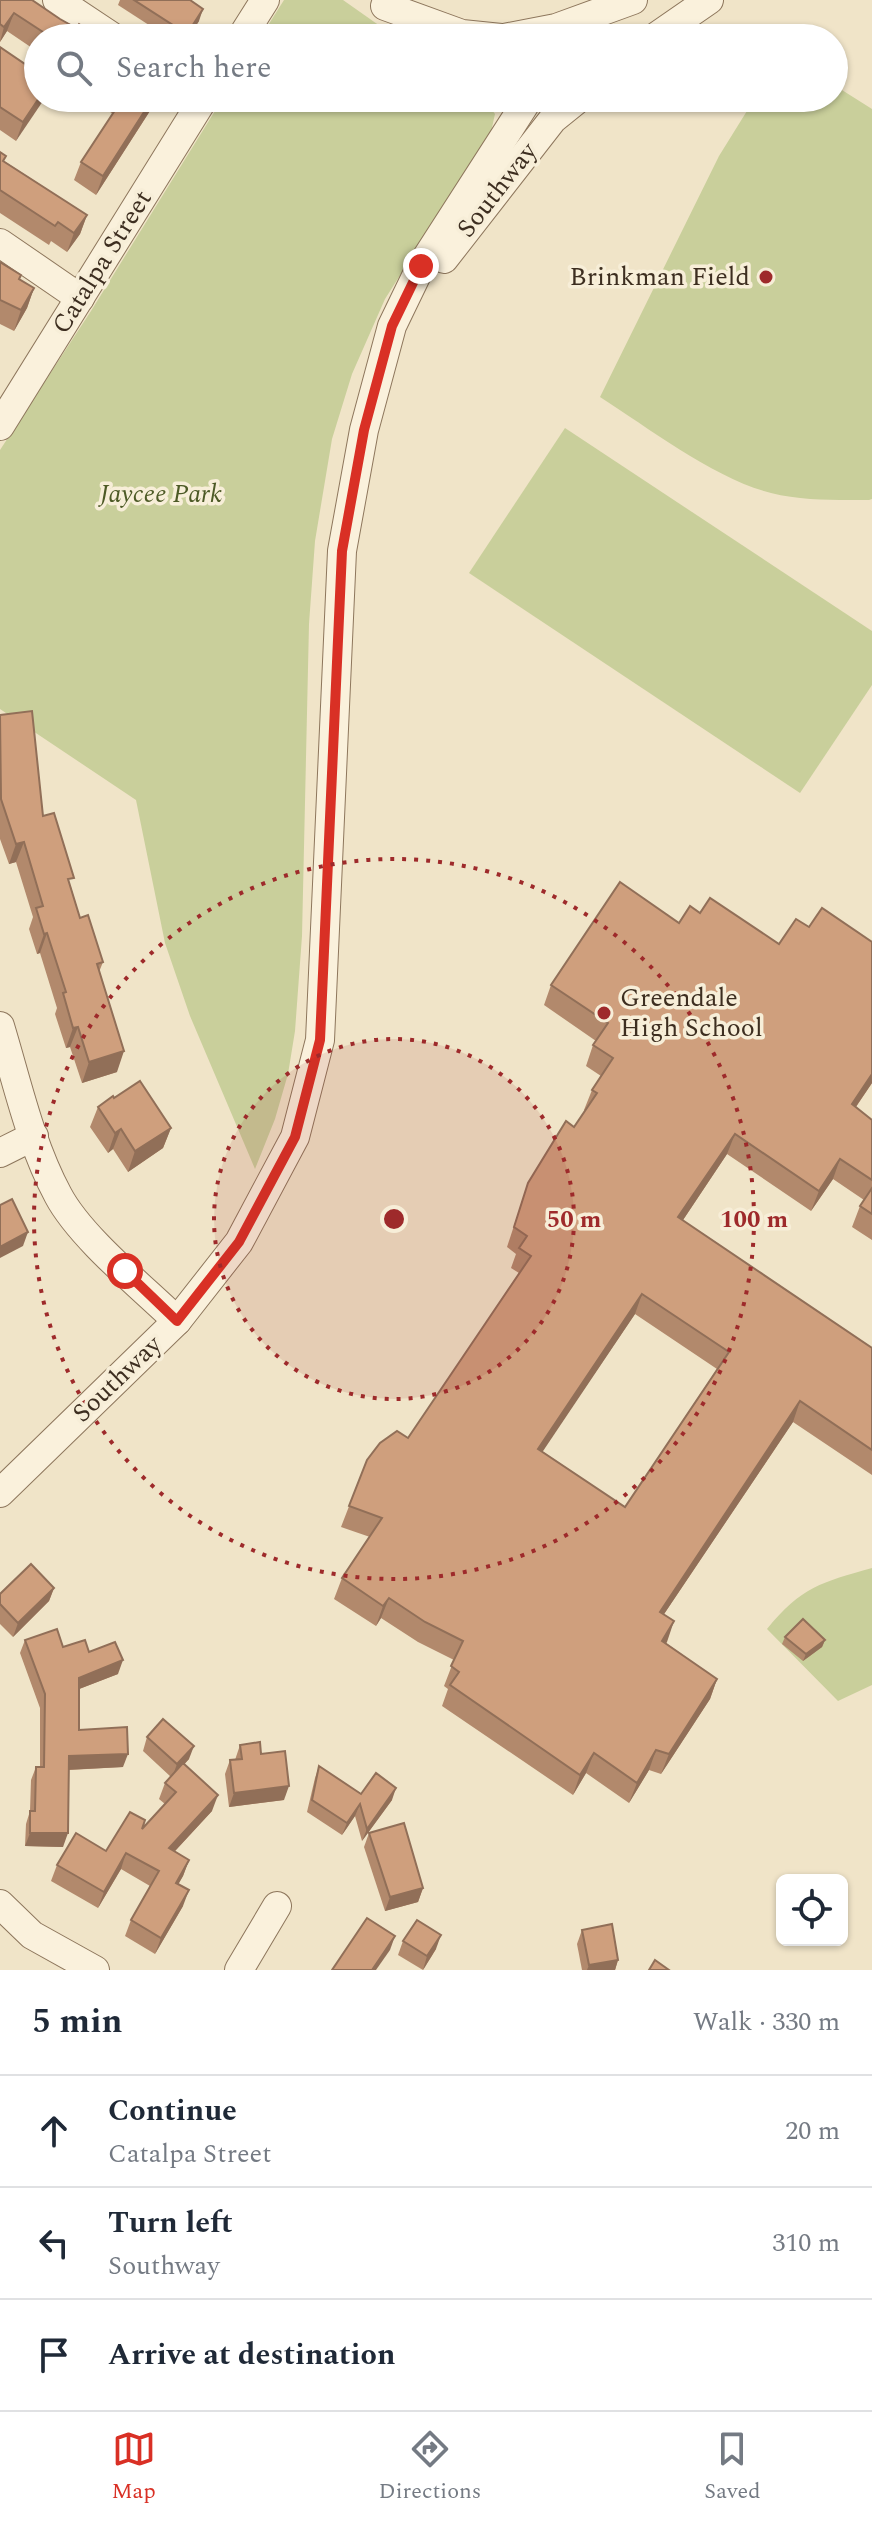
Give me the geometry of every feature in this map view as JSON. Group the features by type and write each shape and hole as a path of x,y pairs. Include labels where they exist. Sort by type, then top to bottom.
{"street":[{"path":"57,0 93,24"},
{"path":"250,24 265,0"},
{"path":"674,24 709,0"},
{"path":"380,3 411,24"},
{"path":"380,3 436,24"},
{"path":"567,24 621,5"},
{"path":"596,24 621,5"},
{"name":"Catalpa Street","path":"0,426 195,112"},
{"name":"Southway","path":"0,1493 177,1321 239,1242 295,1137 320,1040 342,551 364,430 392,326 421,266 518,112"},
{"path":"544,112 553,119"},
{"name":"Southway","path":"392,326 553,119 562,112"},
{"path":"0,243 80,298"},
{"path":"0,1026 34,1136 59,1197 91,1237 177,1321"},
{"path":"0,1153 34,1136"},
{"path":"0,1904 32,1935 95,1970"},
{"path":"239,1970 277,1906"}],"green space":[{"path":"284,0 343,0 377,24 269,24"},
{"name":"Brinkman Field","path":"848,94 872,109 872,499 820,500 771,493 750,486 683,452 600,397 719,156 746,112 848,112"},
{"name":"Jaycee Park","path":"214,112 495,114 491,132 385,299 352,374 332,439 315,541 309,624 302,936 295,1031 288,1074 275,1119 255,1169 190,1016 165,943 136,800 0,709 0,450 91,311"},
{"path":"565,428 872,631 872,685 800,793 469,573"},
{"path":"872,1568 872,1685 838,1701 767,1629 791,1604 814,1588"}],"building":[{"path":"0,0 32,0 69,24 31,24 14,13 4,27 0,24"},
{"path":"134,0 190,0 203,9 193,24 171,24"},
{"path":"0,47 24,63 24,112 30,112 23,122 0,107"},
{"path":"114,112 144,112 103,176 81,162"},
{"path":"0,152 6,156 3,161 87,215 74,233 58,222 55,226 0,190"},
{"path":"0,262 21,275 19,279 34,288 21,310 0,300"},
{"path":"32,711 43,816 54,813 74,878 68,879 80,918 88,915 103,962 97,964 124,1051 89,1062 78,1027 73,1028 63,993 66,992 36,908 43,906 24,842 16,844 1,799 0,715"},
{"path":"620,882 679,923 690,906 700,913 710,898 779,944 796,919 809,927 822,908 872,942 872,1074 852,1104 872,1120 872,1180 840,1159 819,1191 735,1134 678,1217 872,1348 872,1450 800,1401 660,1612 674,1621 662,1641 717,1679 669,1754 656,1750 637,1783 594,1753 580,1775 450,1685 459,1672 451,1666 463,1641 425,1622 389,1598 383,1606 342,1578 382,1518 349,1506 367,1460 380,1443 397,1431 408,1438 531,1256 519,1248 527,1236 514,1227 528,1183 566,1121 574,1127 597,1093 592,1090 613,1058 593,1045 608,1023 551,985","holes":["642,1294 729,1352 625,1507 538,1449"]},
{"path":"140,1081 171,1128 135,1151 121,1129 115,1133 98,1107"},
{"path":"872,1188 872,1214 860,1206"},
{"path":"12,1199 28,1232 0,1247 0,1205"},
{"path":"31,1564 54,1588 18,1623 0,1604 0,1594"},
{"path":"803,1619 825,1640 806,1654 785,1637"},
{"path":"57,1629 63,1647 85,1640 89,1652 115,1642 123,1660 79,1678 79,1730 127,1727 128,1754 69,1756 68,1833 30,1833 30,1811 35,1811 36,1767 44,1767 45,1694 25,1640"},
{"path":"163,1719 194,1746 177,1764 147,1737"},
{"path":"260,1742 261,1754 285,1751 289,1786 234,1793 230,1760 242,1759 240,1745"},
{"path":"183,1763 218,1795 169,1848 189,1860 176,1883 189,1890 161,1938 131,1920 159,1871 126,1853 104,1892 57,1865 76,1833 106,1851 130,1812 145,1820 142,1829 176,1792 165,1783"},
{"path":"319,1766 361,1794 376,1773 396,1788 367,1829 360,1804 347,1823 312,1800"},
{"path":"404,1823 423,1888 390,1897 369,1833"},
{"path":"367,1918 395,1936 372,1970 332,1970"},
{"path":"417,1920 441,1935 427,1956 403,1941"},
{"path":"612,1924 618,1960 589,1965 582,1930"},
{"path":"655,1960 669,1970 649,1970"}],"place":[{"name":"Brinkman Field","path":"766,277"},
{"name":"Greendale High School","path":"604,1013"}],"route":[{"path":"125,1271 177,1321 239,1242 295,1137 320,1040 342,551 364,430 392,326 421,266"}]}
